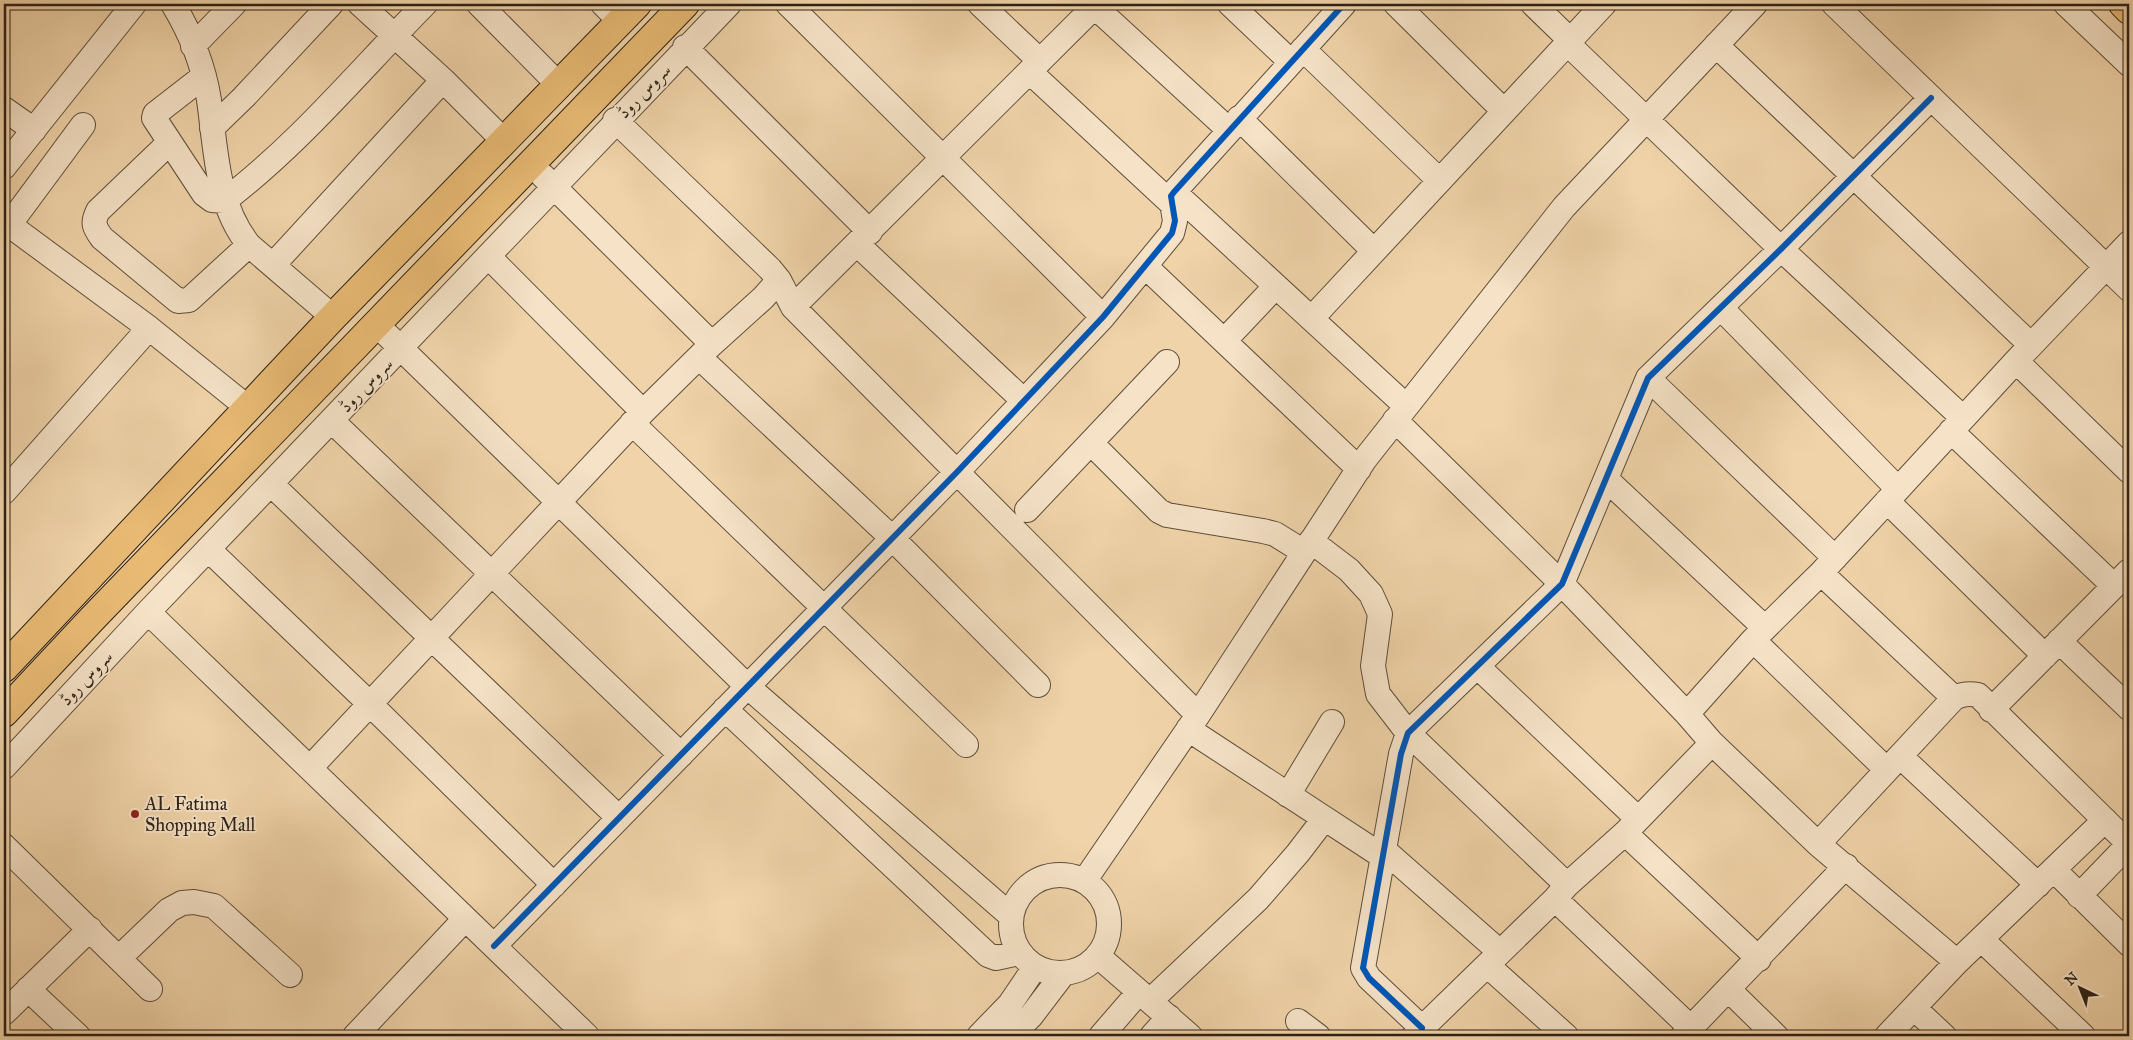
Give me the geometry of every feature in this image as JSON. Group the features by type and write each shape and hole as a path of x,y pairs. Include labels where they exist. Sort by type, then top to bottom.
{"main road":[{"path":"4,713 92,619 685,4"},
{"path":"2123,4 2129,10"},
{"path":"4,668 247,407 558,84 620,10"}],"street":[{"path":"4,167 134,4"},
{"path":"173,4 193,46 204,76 224,201 238,232 249,245 333,317"},
{"path":"193,46 234,4"},
{"path":"212,128 244,97 331,4"},
{"path":"360,4 443,80 503,140"},
{"path":"204,76 155,114 154,118 156,124 204,194 212,200 224,201 310,126 425,4"},
{"path":"479,4 558,84"},
{"name":"سروس روڈ","path":"4,767 148,612 402,348 615,120 728,4"},
{"path":"788,4 1103,317"},
{"path":"980,4 1035,66 1172,197 1312,318 1687,714 1712,743 1818,844 1957,962"},
{"path":"1230,4 1297,55 1439,180"},
{"path":"494,946 958,471 1103,317 1172,232 1175,221 1172,197 1234,124 1344,4"},
{"path":"1396,4 1504,111"},
{"path":"1533,4 1646,120 1781,249 1957,424 2124,577 1991,710"},
{"path":"1312,318 1604,4"},
{"path":"1086,880 1193,722 1358,468 1564,207 1755,4"},
{"path":"1834,4 2129,289"},
{"path":"2066,4 2129,64"},
{"path":"793,307 1096,5 1234,124 1374,251"},
{"path":"1716,45 1854,176 2023,353 2129,471"},
{"path":"686,48 863,238 1024,401"},
{"path":"273,266 443,80"},
{"path":"1712,743 1632,826 1561,892 1418,1032 1369,978 1363,968 1401,754 1408,733 1562,584 1648,378 1781,249 1931,98"},
{"path":"4,109 34,130"},
{"path":"615,120 779,280 793,307 958,471 1193,722 1288,795 1324,819 1383,853 1494,959 1566,1036"},
{"path":"83,125 7,223 149,328 247,407"},
{"path":"169,143 98,211 93,221 94,228 102,238 178,301 184,302 189,300 249,245"},
{"path":"531,165 554,186 705,350 1038,685"},
{"path":"1687,714 1759,634 1828,566 2023,353 2129,243"},
{"path":"488,256 638,418 823,608 966,745"},
{"path":"1145,266 1358,468"},
{"path":"310,768 638,418 705,350 763,298 779,280"},
{"path":"1224,341 1276,286"},
{"path":"1721,308 1893,495 2052,648 2129,708"},
{"path":"377,325 748,686 1010,915"},
{"path":"4,492 149,328"},
{"path":"1026,510 1167,362"},
{"path":"1648,378 1954,698"},
{"path":"332,421 681,754"},
{"path":"1091,443 1159,511 1168,516 1275,534 1308,547 1349,570 1371,594 1380,614 1372,666 1378,694 1408,733 1561,892 1687,1032 1846,866"},
{"path":"1606,479 1759,634 1894,763 2046,878 2079,896 2129,944"},
{"path":"271,484 619,818"},
{"path":"208,550 370,704 554,885"},
{"path":"70,598 92,619"},
{"path":"148,612 587,1036"},
{"path":"1477,666 1758,959"},
{"path":"1818,844 1954,698 1961,694 1970,693 1978,695 1991,710 2129,844 2079,896"},
{"path":"725,710 988,955 996,958 1027,960 1063,974"},
{"path":"1288,795 1332,722"},
{"path":"1101,1036 1258,899 1298,853 1324,819"},
{"path":"1887,1036 1957,962 2105,820"},
{"path":"4,846 150,989"},
{"path":"1011,1036 1031,1016 1063,974 1082,968 1098,956 1110,930 1105,901 1086,880 1062,873 1039,878 1020,893 1010,915 1011,935 1027,960"},
{"path":"119,958 169,910 182,903 194,902 214,906 290,975"},
{"path":"355,1036 465,919"},
{"path":"4,1012 90,929"},
{"path":"1981,939 2083,1036"},
{"path":"1098,956 1190,1036"},
{"path":"979,1036 1010,1004 1027,960"},
{"path":"28,989 78,1036"},
{"path":"1729,990 1776,1036"},
{"path":"1914,1008 1944,1036"},
{"path":"1152,1036 1168,1017"},
{"path":"1298,1021 1318,1036"}],"cycle path":[{"path":"494,946 958,471 1103,317 1172,233 1175,221 1171,196 1174,192 1344,4"},
{"path":"1422,1028 1369,978 1363,968 1401,754 1408,733 1562,584 1648,378 1781,249 1931,98"}],"place":[{"name":"AL Fatima Shopping Mall","path":"135,814"}]}
